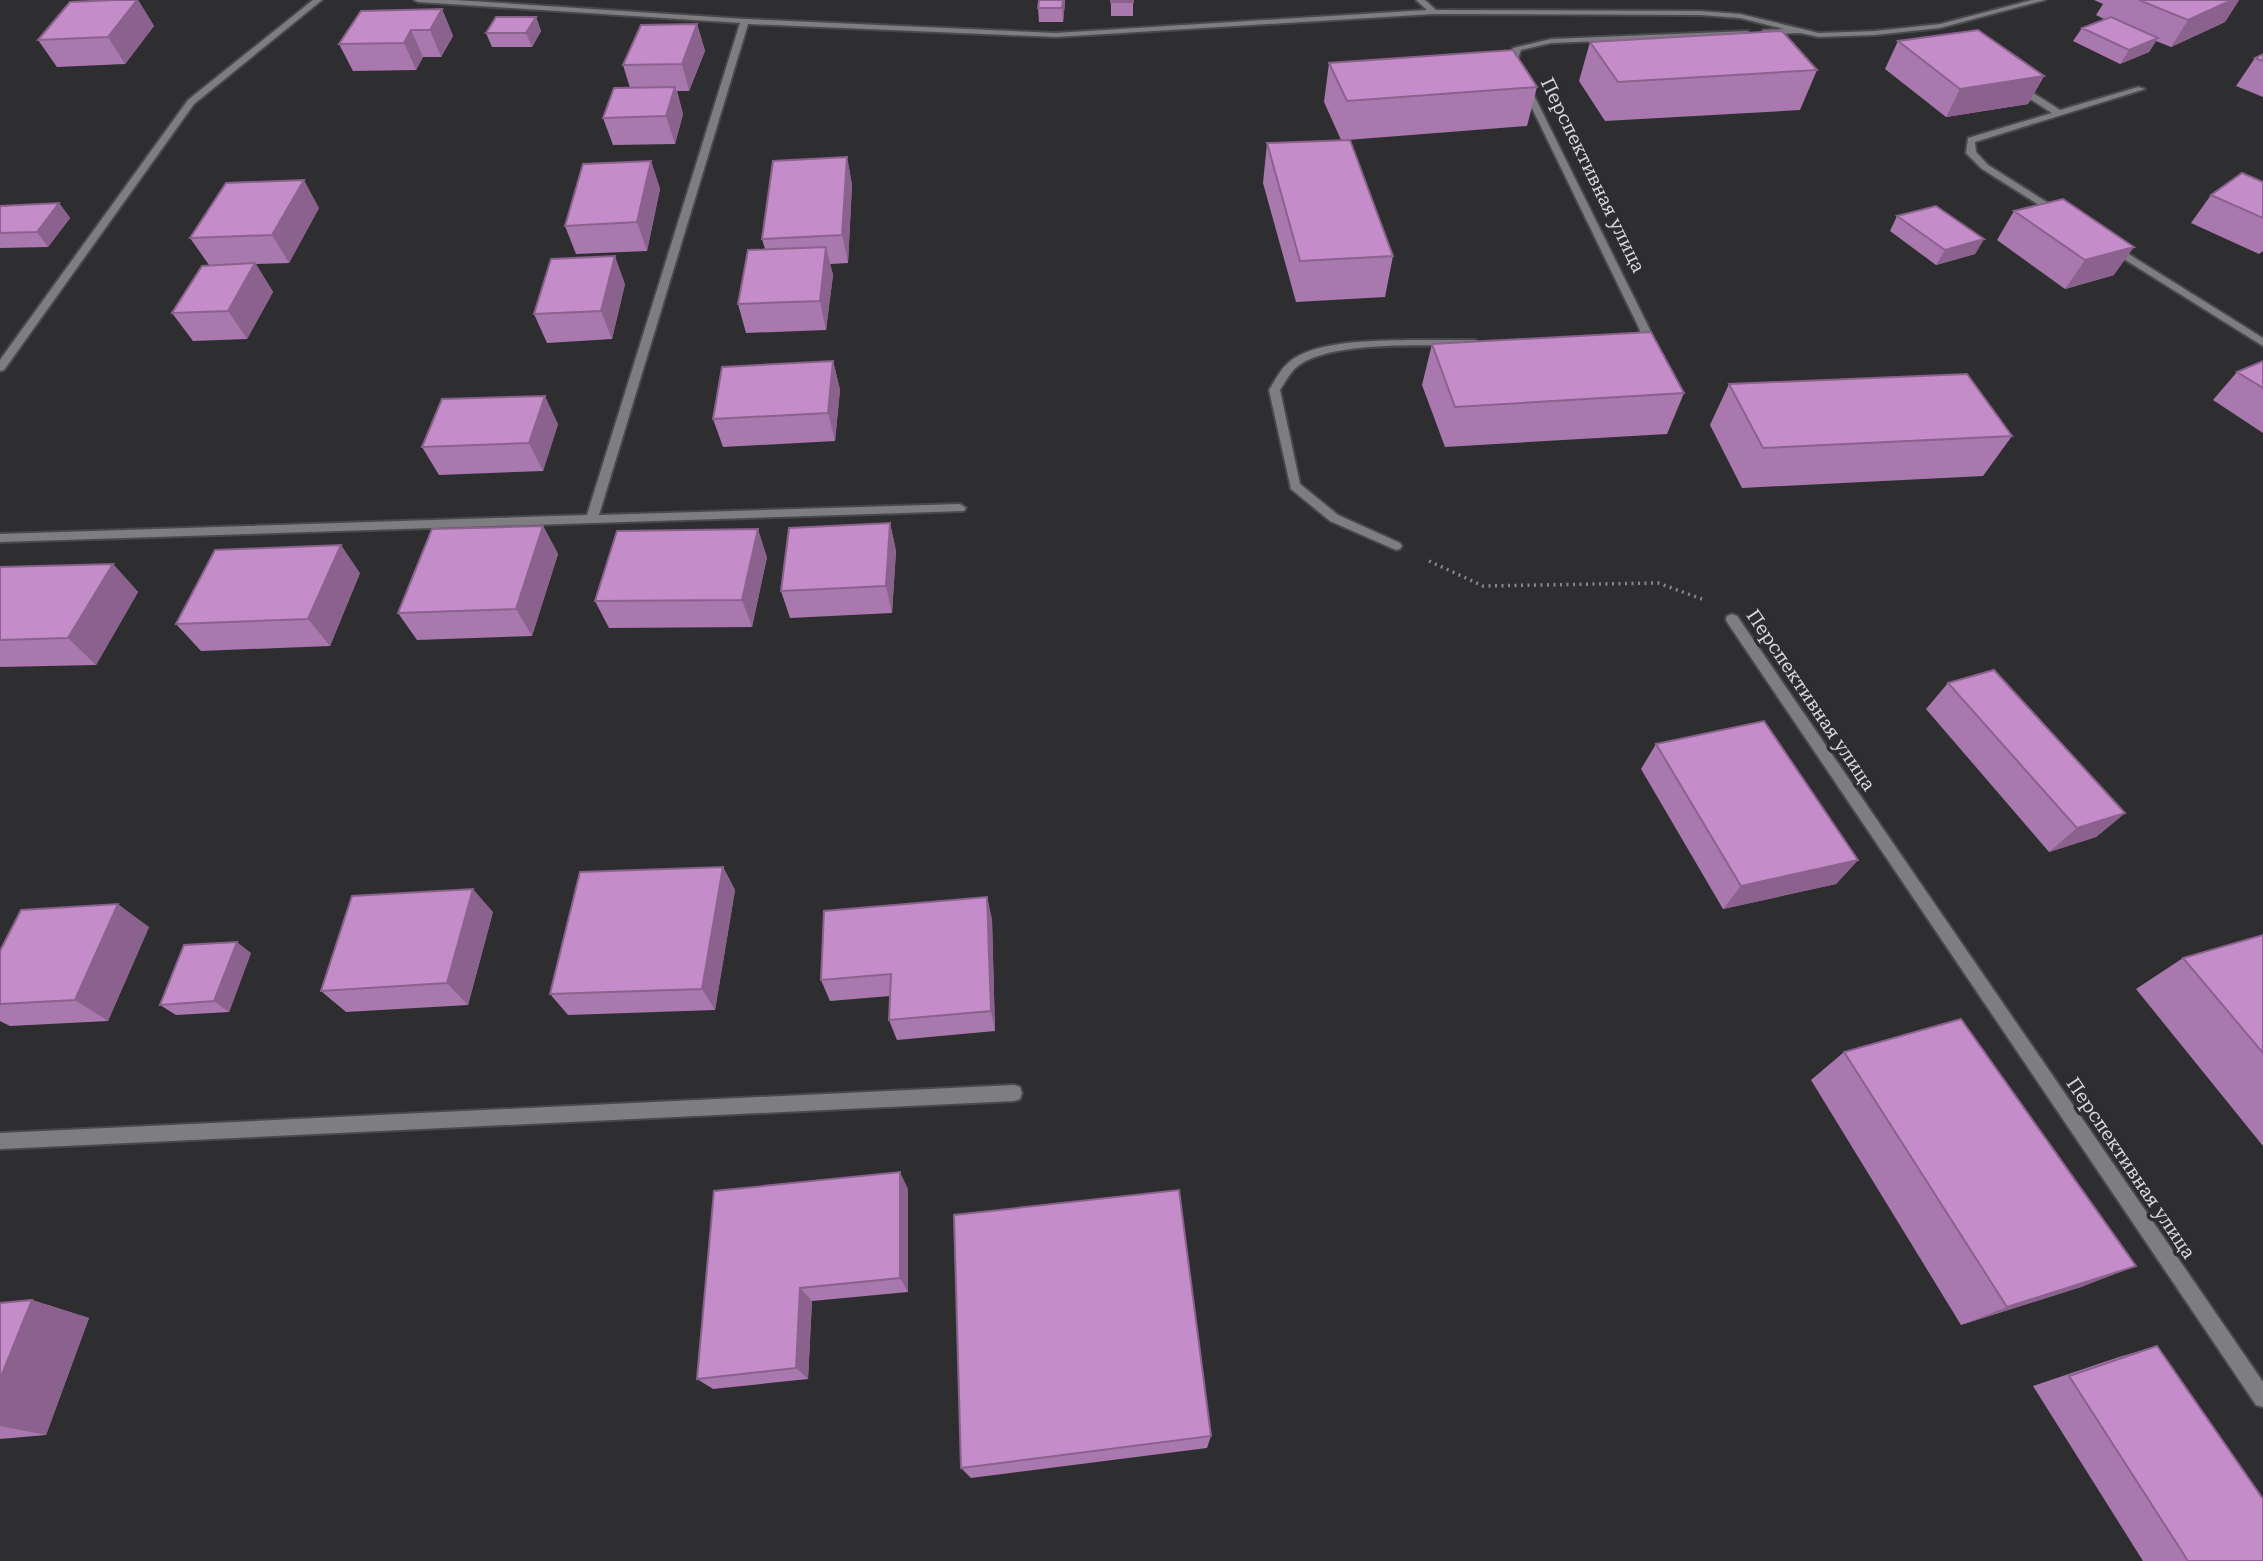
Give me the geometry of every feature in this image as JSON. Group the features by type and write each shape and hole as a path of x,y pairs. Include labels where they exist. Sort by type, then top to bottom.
{"street":[{"path":"0,368 191,102 318,0"},
{"path":"418,0 745,21 1056,35 1434,12 1700,13 1760,20 1797,31 1834,34 1932,26 2041,0"},
{"path":"1420,0 1434,12"},
{"path":"592,519 745,21"},
{"path":"1932,26 1942,34"},
{"name":"Перспективная улица","path":"1618,344 1644,339 1645,330 1513,61 1517,48 1551,41 1797,31"},
{"path":"2005,78 2058,113"},
{"path":"2066,218 1985,167 1971,153 1971,140 2141,89"},
{"path":"2101,240 2263,343"},
{"path":"1396,546 1334,517 1295,486 1275,390 1295,362 1331,350 1378,344 1483,343"},
{"path":"0,538 960,508"},
{"name":"Перспективная улица","path":"1732,619 2263,1398"},
{"path":"0,1140 1014,1093"}],"path":[{"name":"Перспективная улица","path":"1396,546 1483,586 1658,583 1694,594 1732,619"}],"building":[{"path":"137,0 108,37 38,40 70,2"},
{"path":"1039,0 1063,0 1062,8 1038,8"},
{"path":"1133,0 1133,2 1111,2"},
{"path":"2139,0 2232,0 2188,20"},
{"path":"442,9 430,30 411,30 404,43 339,44 361,11"},
{"path":"496,17 536,17 526,33 486,33"},
{"path":"2111,17 2158,38 2129,50 2082,28"},
{"path":"697,24 682,64 623,65 641,25"},
{"path":"1978,30 2044,76 1960,89 1898,41"},
{"path":"1782,31 1817,70 1618,82 1590,42"},
{"path":"1513,50 1537,87 1347,101 1329,63"},
{"path":"675,87 666,116 603,118 614,88"},
{"path":"1350,140 1393,256 1300,261 1267,143"},
{"path":"847,157 842,235 762,239 773,161"},
{"path":"651,161 637,222 565,226 583,164"},
{"path":"2242,173 2263,182 2263,218 2211,195"},
{"path":"304,180 272,235 190,238 226,183"},
{"path":"2063,199 2134,247 2085,260 2014,211"},
{"path":"59,203 37,232 0,233 0,206"},
{"path":"1936,206 1984,239 1945,250 1897,216"},
{"path":"826,247 820,301 738,304 748,250"},
{"path":"615,256 601,311 534,314 551,259"},
{"path":"255,263 228,311 172,313 202,266"},
{"path":"1651,332 1684,393 1455,407 1432,344"},
{"path":"833,361 828,413 713,419 722,367"},
{"path":"2263,361 2263,388 2237,372"},
{"path":"1967,374 2012,436 1763,448 1729,384"},
{"path":"545,396 529,443 422,447 442,399"},
{"path":"890,523 886,586 781,591 789,528"},
{"path":"543,526 516,609 398,613 432,529"},
{"path":"758,529 742,600 595,601 617,531"},
{"path":"341,545 308,619 176,624 215,550"},
{"path":"113,564 68,638 0,640 0,567"},
{"path":"1994,670 2125,813 2077,828 1948,683"},
{"path":"1764,721 1858,860 1741,886 1656,744"},
{"path":"723,867 702,989 550,994 580,872"},
{"path":"473,889 447,983 321,991 352,896"},
{"path":"987,897 991,1011 889,1020 891,974 821,980 824,911"},
{"path":"118,904 75,1000 0,1004 0,951 21,910"},
{"path":"2263,935 2263,1053 2183,958"},
{"path":"237,942 214,1001 160,1005 184,945"},
{"path":"1961,1019 2136,1266 2007,1307 1844,1052"},
{"path":"900,1172 900,1278 800,1288 796,1368 697,1379 714,1191"},
{"path":"1179,1190 1211,1436 961,1468 954,1215"},
{"path":"32,1300 0,1379 0,1303"},
{"path":"2157,1346 2263,1499 2263,1561 2188,1561 2069,1376"}]}
